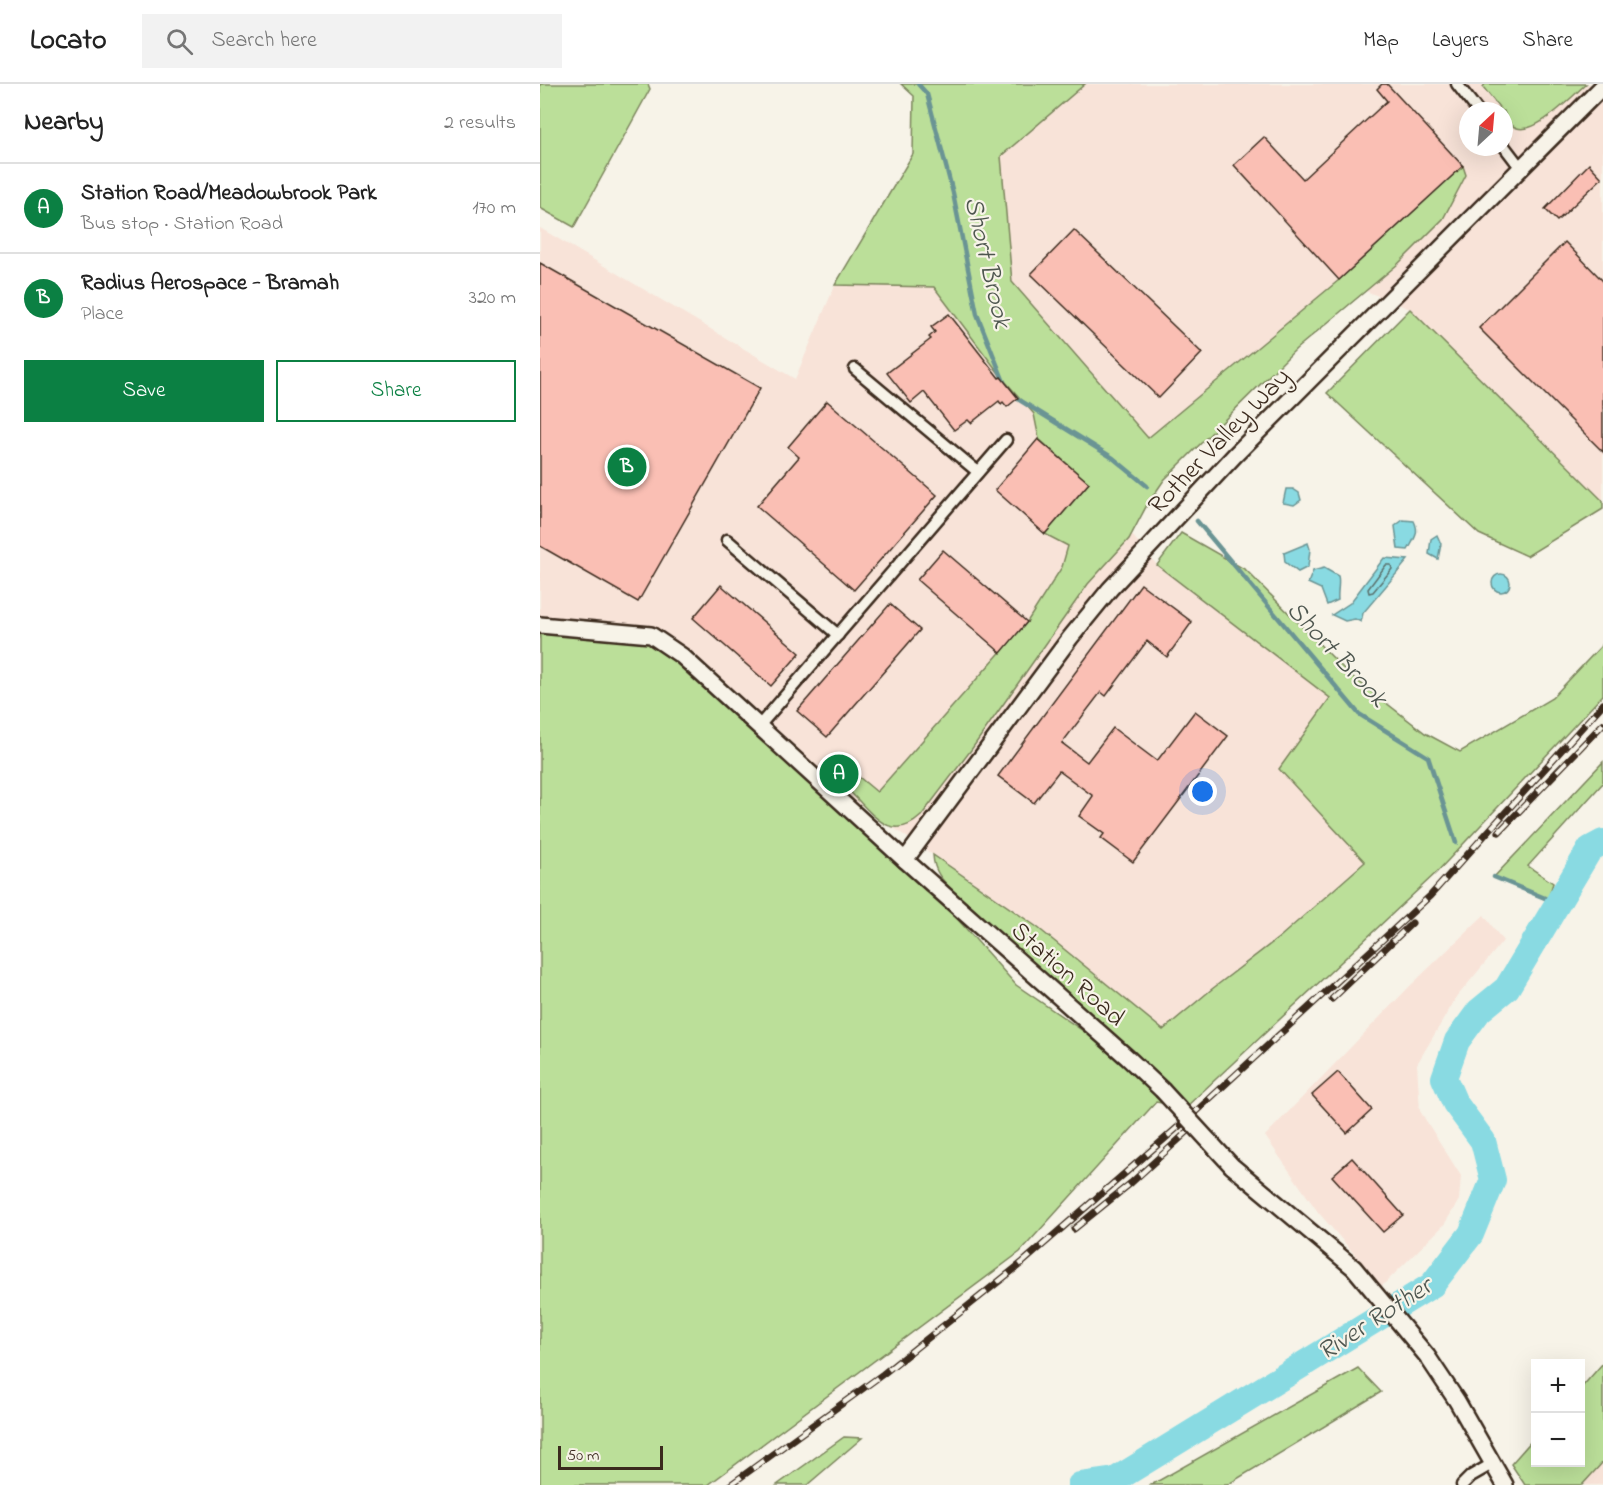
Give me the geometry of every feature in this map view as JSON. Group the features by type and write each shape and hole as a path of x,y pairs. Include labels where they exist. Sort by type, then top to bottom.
{"main road":[{"name":"Rother Valley Way","path":"905,860 1070,638 1110,589 1235,455 1603,86"},
{"name":"Station Road","path":"540,625 651,635 682,656 905,860 1146,1074 1232,1166 1354,1268 1427,1356 1457,1401 1505,1485"}],"street":[{"path":"1457,84 1471,102"},
{"path":"1512,156 1520,167"},
{"path":"855,369 978,472"},
{"path":"759,726 1006,440"},
{"path":"727,540 838,635"},
{"path":"1462,1485 1471,1476 1492,1464"}],"shaded area":[{"path":"1085,84 1603,84 1603,501 1410,309 1339,280 1148,439 1012,283 1001,156"},
{"path":"540,228 795,379 835,285 934,287 1004,380 1034,414 1039,439 1089,483 1157,565 1331,698 1279,769 1365,861 1281,936 1212,989 1163,1031 1037,927 639,652 540,642"},
{"path":"1484,915 1503,941 1456,998 1417,1064 1420,1111 1461,1176 1459,1200 1444,1225 1382,1286 1318,1212 1265,1136 1409,987"},
{"path":"1603,1462 1603,1485 1582,1485"}],"green space":[{"path":"540,84 648,84 650,89 574,227 540,208"},
{"path":"901,84 1085,84 1001,156 1012,282 1148,438 1339,280 1463,166 1466,175 1443,219 1398,264 1296,349 1164,480 1147,505 1129,539 1088,584 971,750 921,816 903,827 895,827 873,816 827,767 835,757 877,792 1027,622 1062,567 1068,546 1045,534 1089,483 1039,439 1034,414 1004,380 934,287 835,285 913,154 914,96"},
{"path":"1485,84 1586,84 1544,120 1531,127 1520,129 1513,126 1513,102 1495,102 1483,87"},
{"path":"1410,309 1603,501 1603,509 1527,556 1479,534 1327,393"},
{"path":"1181,533 1246,570 1349,674 1425,733 1460,752 1552,698 1603,644 1603,695 1436,873 1186,1107 1156,1102 1020,1252 708,1485 540,1485 540,625 651,635 905,860 1016,985 1146,1074 1180,1102 1139,1057 943,881 937,872 933,855 1037,927 1163,1030 1281,936 1365,862 1279,769 1330,698 1157,565"},
{"path":"1603,762 1603,783 1528,866 1553,883 1548,899 1494,877"},
{"path":"1603,1363 1603,1462 1582,1485 1525,1485 1511,1464 1531,1442 1531,1467 1585,1467 1585,1383"},
{"path":"1358,1368 1381,1392 1227,1485 1151,1485"},
{"path":"844,1437 862,1438 807,1485 777,1485"}],"water":[{"path":"1286,489 1293,489 1299,493 1301,500 1294,505 1283,503"},
{"path":"1403,520 1414,521 1416,529 1416,536 1408,550 1398,549 1395,526"},
{"path":"1437,535 1441,544 1438,559 1429,554 1431,539"},
{"path":"1308,543 1310,549 1308,567 1298,572 1285,562 1284,553"},
{"path":"1384,558 1408,560 1363,613 1361,622 1355,619 1345,621 1332,615 1350,603"},
{"path":"1324,568 1338,576 1339,579 1338,600 1327,605 1321,589 1308,583 1313,571"},
{"path":"1501,574 1507,577 1510,583 1507,589 1501,592 1495,589 1492,583 1495,577"}],"building":[{"path":"1382,84 1387,84 1463,166 1339,280 1234,165 1264,137 1303,179 1387,101 1377,89"},
{"path":"1589,164 1602,178 1557,221 1545,209"},
{"path":"1074,230 1202,353 1159,398 1031,274"},
{"path":"1565,242 1603,281 1603,452 1479,328"},
{"path":"540,263 760,388 638,602 540,546"},
{"path":"949,314 999,378 1001,377 1018,398 1007,407 999,401 971,423 968,420 954,430 924,392 911,403 887,373 931,339 929,337 935,332 931,327"},
{"path":"827,401 937,495 854,590 757,506 799,457 788,447"},
{"path":"1038,439 1089,483 1045,534 995,490"},
{"path":"943,550 1027,622 1001,653 917,580"},
{"path":"1141,584 1192,622 1167,657 1147,641 1106,696 1101,692 1062,743 1087,762 1113,728 1157,761 1195,711 1228,736 1133,862 1101,838 1104,834 1079,816 1093,796 1059,771 1034,803 998,776"},
{"path":"721,585 800,653 771,686 693,618"},
{"path":"890,604 920,630 827,737 797,711"},
{"path":"1338,1072 1372,1110 1347,1133 1312,1095"},
{"path":"1352,1158 1403,1215 1383,1232 1332,1176"}],"waterway":[{"name":"Short Brook","path":"918,84 927,94 953,193 977,314 1004,382"},
{"name":"Short Brook","path":"1013,396 1113,458 1147,486"},
{"name":"Short Brook","path":"1197,521 1359,714 1428,757 1456,843"},
{"name":"River Rother","path":"1080,1485 1115,1480 1432,1285 1471,1234 1493,1180 1483,1141 1455,1103 1444,1078 1457,1041 1479,1011 1507,988 1590,849 1603,842"},
{"name":"Short Brook","path":"1494,877 1557,903"}],"railway":[{"path":"730,1485 883,1374 1023,1262 1193,1114 1430,896 1603,704"},
{"path":"1499,832 1603,724"},
{"path":"1332,999 1412,923"},
{"path":"1074,1229 1131,1183 1197,1123"}],"place":[{"name":"Radius Aerospace - Bramah","path":"627,467"},
{"name":"Station Road/Meadowbrook Park","path":"839,774"}]}
